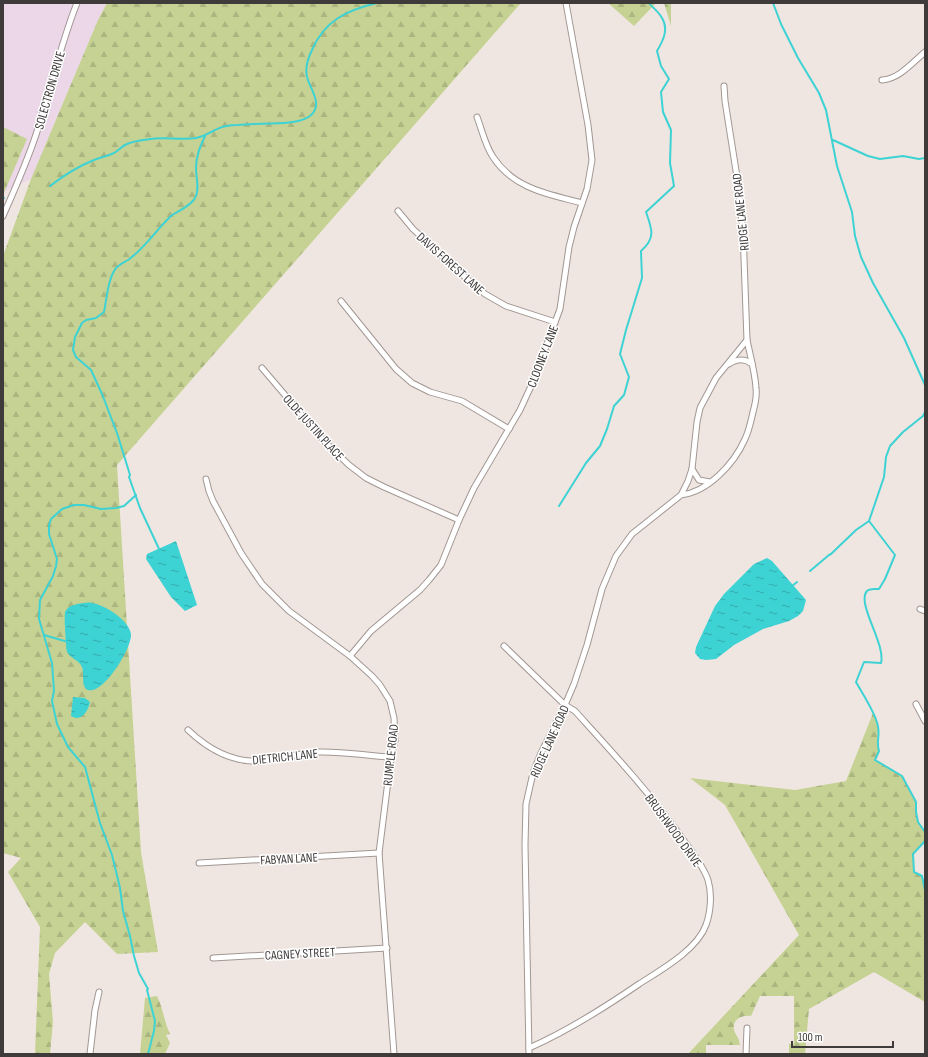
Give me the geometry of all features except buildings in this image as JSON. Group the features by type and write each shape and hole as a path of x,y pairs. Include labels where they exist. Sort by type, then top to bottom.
{"street":[{"name":"SOLECTRON DRIVE","path":"3,216 21,176 39,126 65,34 77,3"},
{"name":"CLOONEY LANE","path":"350,656 371,631 420,590 442,565 459,520 474,488 509,429 532,384 556,322 561,303 569,248 590,173 592,160 566,3"},
{"path":"882,80 890,80 897,76 925,52"},
{"name":"RIDGE LANE ROAD","path":"681,495 689,494 710,482 725,469 736,454 745,439 754,406 756,389 747,340 743,231 724,86"},
{"path":"477,117 493,157 501,168 512,178 523,185 536,190 582,203"},
{"name":"DAVIS FOREST LANE","path":"398,211 414,229 485,294 506,306 556,322"},
{"path":"341,301 396,369 412,383 430,392 462,401 509,429"},
{"name":"RIDGE LANE ROAD","path":"529,1054 524,845 526,804 529,788 536,766 565,705 583,658 602,589 616,556 632,534 681,495 692,469 700,408 716,378 747,340"},
{"path":"727,365 738,360 744,360 752,364"},
{"name":"OLDE JUSTIN PLACE","path":"262,368 325,442 349,465 366,478 384,487 459,520"},
{"path":"692,469 699,480 710,482"},
{"name":"RUMPLE ROAD","path":"206,479 209,491 234,540 262,584 289,611 350,656 372,676 380,685 390,701 396,729 379,852 394,1054"},
{"name":"BRUSHWOOD DRIVE","path":"504,646 565,705 575,711 661,810 695,857 707,879 710,895 710,910 706,925 699,938 689,948 666,966 582,1020 529,1048"},
{"path":"916,704 925,721"},
{"name":"DIETRICH LANE","path":"188,730 201,742 214,750 233,758 251,761 261,761 318,752 342,752 391,757"},
{"name":"FABYAN LANE","path":"199,863 379,852"},
{"name":"CAGNEY STREET","path":"214,958 387,948"},
{"path":"90,1054 95,1010 99,992"},
{"path":"746,1054 747,1028"}],"shaded area":[{"path":"3,3 107,3 98,20 31,179 3,192"}],"green space":[{"path":"107,3 521,3 117,465 141,852 158,952 117,954 85,922 55,953 49,974 53,1022 50,1054 35,1054 40,927 8,872 21,858 3,853 3,256 31,179 98,20"},
{"path":"608,3 656,3 634,26"},
{"path":"664,3 671,3 671,26"},
{"path":"3,127 27,139 3,195"},
{"path":"873,713 878,727 877,745 879,751 875,760 902,776 916,802 918,822 925,832 925,841 913,854 914,872 922,876 925,890 925,1002 874,972 809,1009 805,1054 789,1054 789,1044 794,1044 794,996 760,996 751,1016 744,1016 736,1020 734,1030 740,1045 706,1045 706,1054 688,1054 799,935 725,805 690,778 795,790 846,781"},
{"path":"157,996 170,1034 166,1035 170,1043 165,1054 140,1054 145,998"}],"water":[{"path":"176,541 197,605 185,611 171,597 146,559 147,554"},
{"path":"767,558 772,561 806,600 803,611 789,621 763,629 734,645 716,659 700,659 695,653 696,647 715,606 724,594 754,564"},
{"path":"83,603 97,604 110,610 126,624 131,634 127,648 118,666 105,682 93,690 86,689 83,682 82,667 67,652 65,612 70,606"},
{"path":"73,697 85,698 90,702 86,712 80,718 71,716"}],"waterway":[{"path":"50,186 77,168 114,153 132,142 156,138 196,138 226,126 295,122 310,116 314,112 316,102 306,74 309,56 317,40 330,24 346,13 377,3"},
{"path":"559,506 586,463 600,446 614,406 624,395 629,377 620,354 642,278 641,251 649,242 651,237 651,228 646,212 674,186 670,163 671,130 663,112 661,92 669,79 661,66 657,51 663,39 665,26 661,16 649,3"},
{"path":"773,3 781,24 798,58 819,93 826,110 837,166 852,212 855,236 861,257 873,283 904,338 925,385"},
{"path":"160,551 140,508 129,477 130,475 117,433 102,394 91,370 76,357 73,350 75,337 82,323 86,320 96,318 104,312 109,286 115,269 140,250 171,216 187,206 195,198 198,188 196,168 197,159 205,136"},
{"path":"833,140 868,156 880,159 903,156 919,159 925,158"},
{"path":"810,571 831,554 856,530 869,521 884,477 886,457 890,446 903,432 923,416 925,412"},
{"path":"136,495 124,506 101,509 84,505 74,505 62,509 51,519 49,534 57,559 53,576 40,600 39,619 52,663 54,691 52,701 57,724 68,747 85,767 100,823 112,855 134,956 139,973 148,989 155,1021 148,1054"},
{"path":"869,521 895,555 879,589 868,590 865,597 865,605 879,645 881,663 864,662 856,682 877,722 879,751 875,760 902,776 916,802 918,822 925,832"},
{"path":"792,586 797,582"},
{"path":"44,635 68,642"},
{"path":"925,841 913,854 914,872 922,876 925,890"}]}
